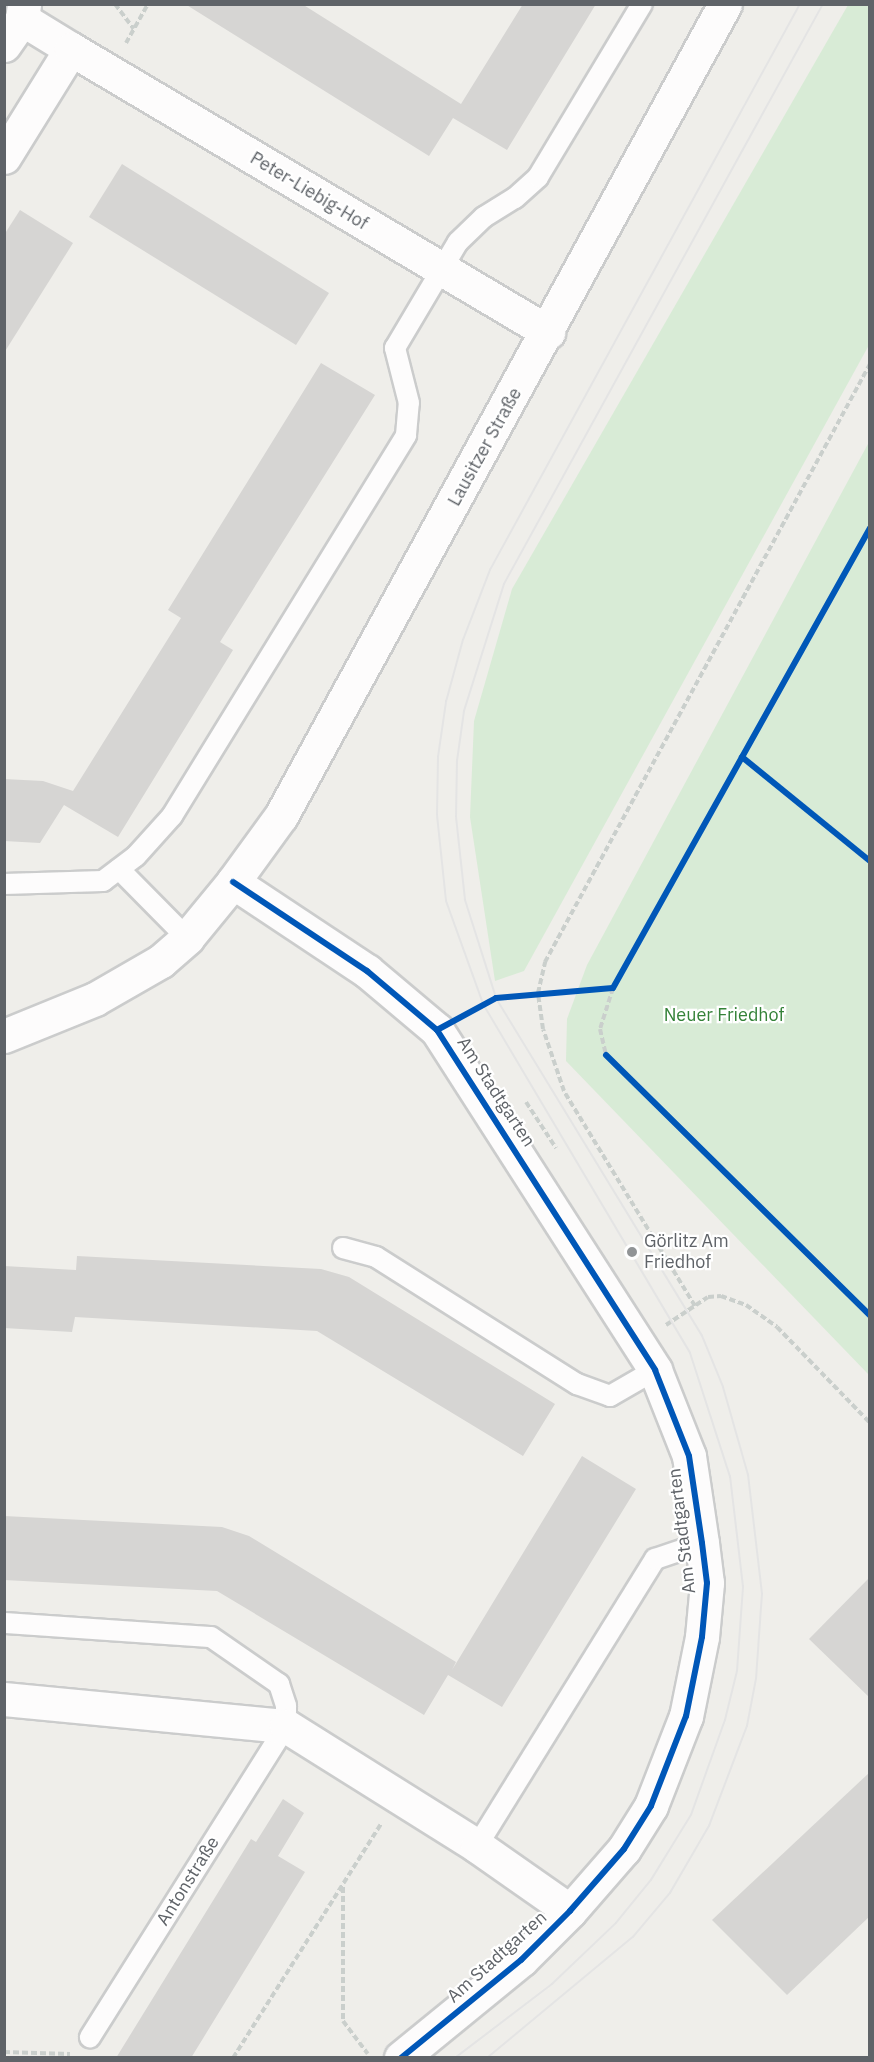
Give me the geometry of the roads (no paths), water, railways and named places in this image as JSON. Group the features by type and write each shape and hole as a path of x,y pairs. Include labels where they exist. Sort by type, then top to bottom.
{"street":[{"name":"Lausitzer Straße","path":"4,1036 95,999 161,961 187,938 233,882 280,816 548,332 724,4"},
{"name":"Peter-Liebig-Hof","path":"17,23 71,49 548,332"},
{"path":"4,157 71,49"},
{"name":"Am Stadtgarten","path":"233,882 368,971 437,1030 655,1370 689,1456 702,1543 707,1583 702,1637 679,1735 651,1806 624,1849 570,1911 521,1960 401,2058"},
{"path":"4,1699 286,1726 477,1846 570,1911"}],"lane":[{"path":"4,885 104,881 172,816 406,435 409,403 395,348 458,242 484,217 515,198 538,177 642,4"},
{"path":"119,869 187,938"},
{"path":"343,1248 376,1257 577,1384 610,1396 655,1370"},
{"name":"Am Stadtgarten","path":"477,1846 655,1559 702,1543"},
{"path":"4,1623 211,1637 279,1684 286,1706 286,1726"},
{"name":"Antonstraße","path":"90,2037 286,1726"}],"tram line":[{"path":"455,2058 552,1984 616,1923 651,1880 691,1815 725,1720 737,1671 743,1587 730,1477 690,1353 483,1004 446,901 437,815 438,757 446,702 463,640 490,570 800,4"},
{"path":"487,2058 633,1937 670,1893 709,1826 747,1726 756,1679 762,1594 748,1475 723,1387 702,1336 496,998 465,900 456,817 457,761 464,711 504,584 823,4"}],"place":[{"name":"Görlitz Am Friedhof","path":"632,1252"}],"park label":[{"name":"Neuer Friedhof","path":"724,1015"}]}
